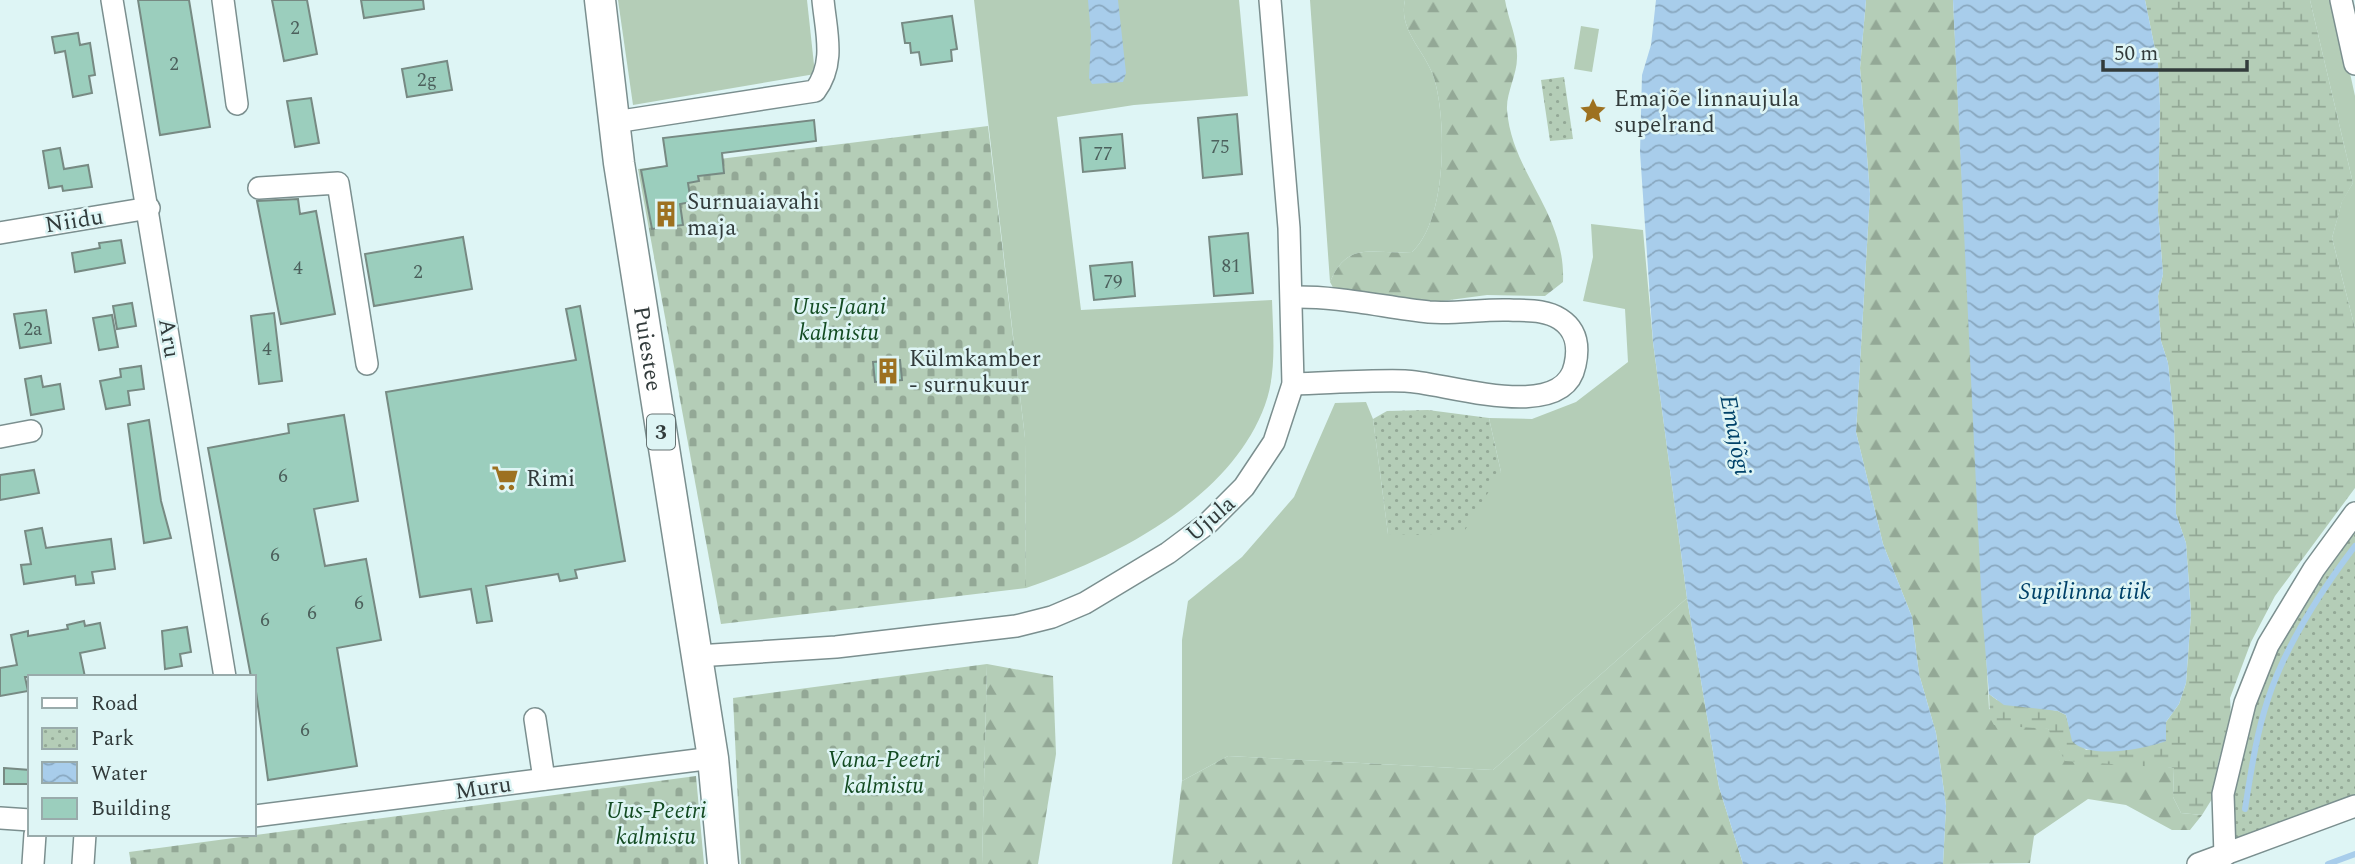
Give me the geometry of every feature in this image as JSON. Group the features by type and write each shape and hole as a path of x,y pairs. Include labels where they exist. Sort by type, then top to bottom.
{"highway":[{"name":"Puiestee","path":"600,0 614,122 713,758 723,864"}],"street":[{"name":"Aru","path":"112,0 149,208 225,675"},
{"path":"223,0 237,104"},
{"path":"614,122 815,91 824,79 830,61 823,0"},
{"name":"Ujula","path":"697,656 836,647 1016,626 1052,618 1085,603 1168,553 1208,523 1244,487 1274,442 1293,384 1292,297 1270,0"},
{"path":"2341,0 2355,64"},
{"path":"259,188 338,183 368,364"},
{"name":"Niidu","path":"0,233 149,208"},
{"path":"1292,297 1321,296 1433,312 1485,309 1544,312 1572,328 1577,341 1574,370 1566,382 1544,395 1531,397 1509,397 1405,381 1293,384"},
{"path":"0,437 31,430"},
{"path":"2225,855 2223,794 2245,703 2268,645 2314,569 2355,513"},
{"path":"535,719 544,779"},
{"name":"Muru","path":"256,816 713,758"},
{"path":"2198,864 2355,806"},
{"path":"0,818 28,820"},
{"path":"33,864 35,836"},
{"path":"83,864 85,836"}],"green space":[{"path":"618,0 807,0 815,74 633,105"},
{"path":"974,0 1239,0 1248,96 1134,105 1057,117 1081,310 1272,300 1273,353 1269,392 1249,439 1226,469 1198,496 1132,542 1096,560 1026,588 1025,438"},
{"path":"1310,0 1405,0 1405,21 1434,78 1441,119 1438,194 1424,237 1412,252 1374,251 1354,254 1337,268 1330,282"},
{"path":"1405,0 1505,0 1517,51 1517,64 1507,104 1511,133 1518,154 1548,214 1562,257 1563,282 1545,296 1487,295 1427,303 1336,293 1330,282 1337,268 1354,254 1374,251 1412,252 1424,237 1432,217 1441,169 1441,119 1434,78 1405,21"},
{"path":"1866,0 1953,0 1989,709 2048,729 2060,751 2174,768 2173,797 2181,813 2202,815 2190,830 2172,830 2126,805 2088,799 2034,836 2030,863 1943,864 1946,806 1936,733 1919,674 1912,617 1883,544 1856,432 1870,194 1860,68"},
{"path":"2145,0 2310,0 2353,183 2342,202 2332,238 2355,328 2355,488 2275,596 2251,642 2230,698 2231,719 2218,763 2212,799 2202,815 2181,813 2173,797 2174,768 2065,761 2048,729 1994,725 1990,718 1989,694 1997,700 2058,711 2066,715 2071,733 2086,750 2166,741 2166,722 2179,704 2186,683 2191,613 2186,543 2176,514 2174,422 2168,363 2161,341 2158,296 2163,274 2158,211 2160,106 2158,64"},
{"path":"2310,0 2334,0 2355,96 2355,328 2332,238 2342,201 2353,183"},
{"path":"1581,26 1599,29 1592,72 1574,69"},
{"path":"1564,77 1573,139 1550,141 1541,80"},
{"name":"Uus-Jaani kalmistu","path":"988,126 1025,438 1026,588 721,624 638,169"},
{"path":"1591,224 1643,230 1653,342 1687,598 1493,770 1228,756 1182,781 1182,640 1188,601 1242,557 1294,497 1335,403 1366,402 1373,419 1388,534 1501,472 1489,418 1532,419 1576,402 1628,362 1625,309 1583,301 1593,257"},
{"path":"1428,410 1489,418 1501,472 1465,530 1424,535 1388,534 1373,419 1387,411"},
{"path":"2355,513 2355,806 2225,855 2245,703"},
{"path":"1687,598 1719,787 1743,864 1172,864 1182,781 1228,756 1493,770"},
{"path":"987,664 1053,676 1056,754 1038,864 982,864"},
{"name":"Vana-Peetri kalmistu","path":"987,664 982,864 741,864 733,698"},
{"name":"Uus-Peetri kalmistu","path":"696,776 704,864 131,864 129,852"}],"water":[{"path":"1088,0 1118,0 1126,73 1123,82 1092,84 1089,78 1091,36"},
{"name":"Emajõgi","path":"1656,0 1866,0 1860,68 1870,194 1856,432 1883,544 1912,617 1919,674 1936,733 1946,806 1943,864 1743,864 1719,787 1687,598 1653,342 1640,152 1642,75 1651,45"},
{"name":"Supilinna tiik","path":"1953,0 2145,0 2158,64 2160,106 2158,211 2163,274 2158,296 2161,341 2168,363 2174,422 2176,514 2186,543 2191,613 2186,683 2179,704 2166,722 2166,741 2157,744 2118,751 2080,747 2072,741 2066,715 2058,711 2004,705 1989,694 1982,611"}],"building":[{"path":"138,0 189,0 210,127 160,135"},
{"path":"272,0 307,0 317,54 284,61"},
{"path":"361,0 423,0 424,9 364,18"},
{"path":"952,16 957,49 951,50 952,61 921,65 919,52 911,53 910,43 905,43 902,23"},
{"path":"78,33 80,45 90,43 95,75 89,76 92,93 73,97 65,51 55,53 52,37"},
{"path":"447,61 452,90 407,97 402,69"},
{"path":"311,98 319,143 295,147 287,101"},
{"path":"1237,114 1242,174 1203,178 1198,118"},
{"path":"814,120 816,141 722,153 724,173 698,176 699,181 688,183 691,202 680,204 683,225 652,229 641,170 667,166 663,138"},
{"path":"1122,134 1125,168 1083,172 1080,138"},
{"path":"60,148 64,169 88,165 92,187 63,191 62,186 49,188 43,151"},
{"path":"298,199 300,214 316,211 335,314 281,324 257,201"},
{"path":"1248,233 1253,293 1214,296 1209,237"},
{"path":"463,237 472,289 374,306 365,254"},
{"path":"121,240 125,263 75,272 72,253 100,248 99,243"},
{"path":"1132,262 1135,296 1094,300 1090,266"},
{"path":"132,303 136,326 117,329 113,306"},
{"path":"580,306 625,561 575,570 577,578 560,581 558,574 486,586 492,621 477,623 471,589 420,597 386,392 576,360 566,309"},
{"path":"46,310 51,343 20,348 14,314"},
{"path":"274,313 282,381 259,384 251,316"},
{"path":"112,315 118,347 99,350 93,318"},
{"name":"Külmkamber - surnukuur","path":"900,360 902,380 875,382 873,362"},
{"path":"141,366 144,389 128,391 130,405 106,409 100,381 121,377 120,369"},
{"path":"41,376 43,387 60,384 64,409 31,415 25,379"},
{"path":"344,415 358,501 314,509 325,566 366,559 381,640 337,648 357,766 268,780 256,675 251,675 208,448 289,433 288,424"},
{"path":"149,420 161,501 171,538 144,543 128,424"},
{"path":"34,470 39,493 0,500 0,475"},
{"path":"42,528 46,548 111,539 115,569 92,572 94,583 76,585 75,576 24,584 21,565 31,564 25,531"},
{"path":"84,621 85,626 100,623 105,648 80,653 85,675 28,675 25,677 28,691 0,696 0,668 17,665 11,635 28,631 28,636 68,629 67,625"},
{"path":"187,627 191,652 180,654 182,666 165,669 162,631"},
{"path":"4,768 28,770 28,784 4,784"}],"waterway":[{"path":"2245,809 2260,726 2275,679 2305,619 2355,546"},
{"path":"2328,864 2355,854"}],"place":[{"name":"Emajõe linnaujula supelrand","path":"1593,111"},
{"name":"Surnuaiavahi maja","path":"666,214"},
{"name":"Külmkamber - surnukuur","path":"888,371"},
{"name":"Rimi","path":"505,478"}]}
